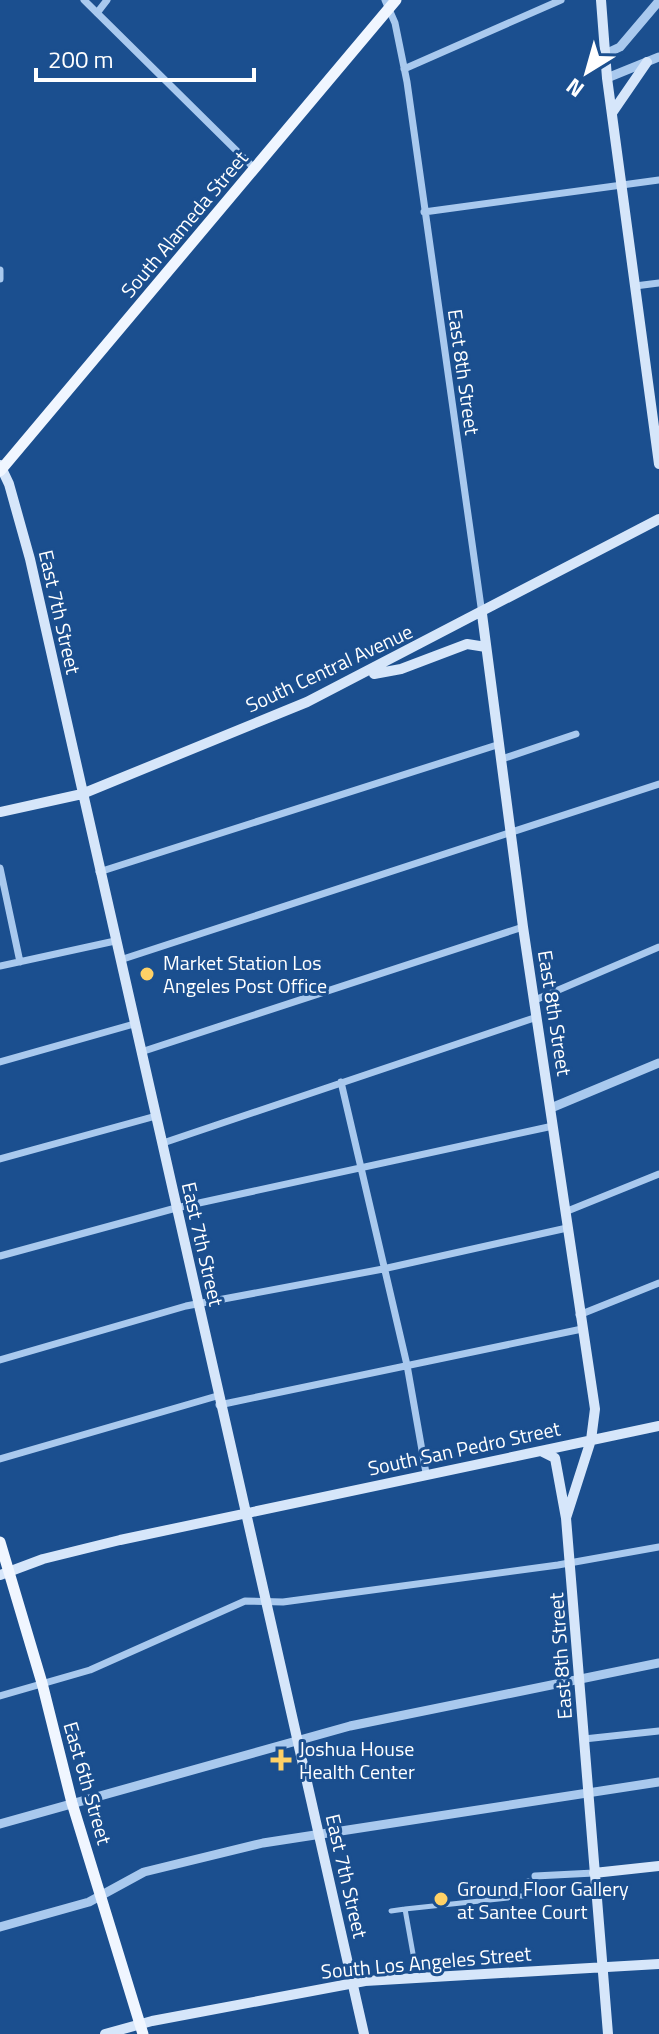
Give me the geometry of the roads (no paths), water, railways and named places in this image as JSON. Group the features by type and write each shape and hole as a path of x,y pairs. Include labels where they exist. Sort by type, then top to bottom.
{"main road":[{"path":"601,0 607,78 635,286 654,386 659,464"},
{"name":"South Alameda Street","path":"1,468 255,169 391,2"},
{"path":"612,113 647,62"},
{"name":"East 7th Street","path":"1,468 30,559 364,2034"},
{"name":"South Central Avenue","path":"0,812 82,794 364,675 659,519"},
{"name":"East 8th Street","path":"482,614 523,927 595,1409 591,1440 566,1518 608,2034"},
{"path":"364,675 401,669 467,644 486,647"},
{"name":"South San Pedro Street","path":"244,1513 659,1426"},
{"path":"539,1450 555,1458 566,1518"},
{"path":"5,1573 67,1552 244,1513"},
{"name":"East 6th Street","path":"0,1542 5,1573 42,1683 72,1803 142,2030"},
{"path":"594,1873 659,1866"},
{"name":"South Los Angeles Street","path":"105,2034 142,2030 353,1983 603,1965 659,1964"}],"street":[{"path":"84,0 255,169"},
{"path":"97,13 107,0"},
{"path":"404,69 561,0"},
{"path":"605,54 620,47 659,1"},
{"name":"East 8th Street","path":"391,2 404,69 482,614"},
{"path":"607,78 659,57"},
{"path":"424,212 659,180"},
{"path":"635,286 659,283"},
{"path":"502,759 576,734"},
{"path":"99,872 500,744"},
{"path":"120,960 659,784"},
{"path":"0,868 20,962"},
{"path":"141,1052 523,927"},
{"path":"0,966 115,941"},
{"path":"535,1000 659,947"},
{"path":"163,1143 537,1017"},
{"path":"0,1062 134,1024"},
{"path":"551,1108 659,1063"},
{"path":"341,1082 407,1365 426,1473"},
{"path":"0,1159 156,1116"},
{"path":"0,1256 176,1208 553,1126"},
{"path":"565,1212 659,1174"},
{"path":"0,1360 198,1305 383,1269 567,1228"},
{"path":"579,1315 659,1283"},
{"path":"0,1459 218,1400 582,1329"},
{"path":"0,1696 90,1670 245,1601 283,1602 571,1563 659,1547"},
{"path":"0,1824 298,1740 659,1663"},
{"path":"584,1739 659,1731"},
{"path":"0,1927 102,1897 144,1872 263,1843 659,1782"},
{"path":"530,1880 594,1873"},
{"path":"391,1911 508,1898"},
{"path":"405,1909 415,1965"}],"tunnel":[{"path":"523,1892 526,1882"}],"place":[{"name":"Market Station Los Angeles Post Office","path":"147,974"},
{"name":"Joshua House Health Center","path":"281,1760"},
{"name":"Ground Floor Gallery at Santee Court","path":"441,1899"}]}
